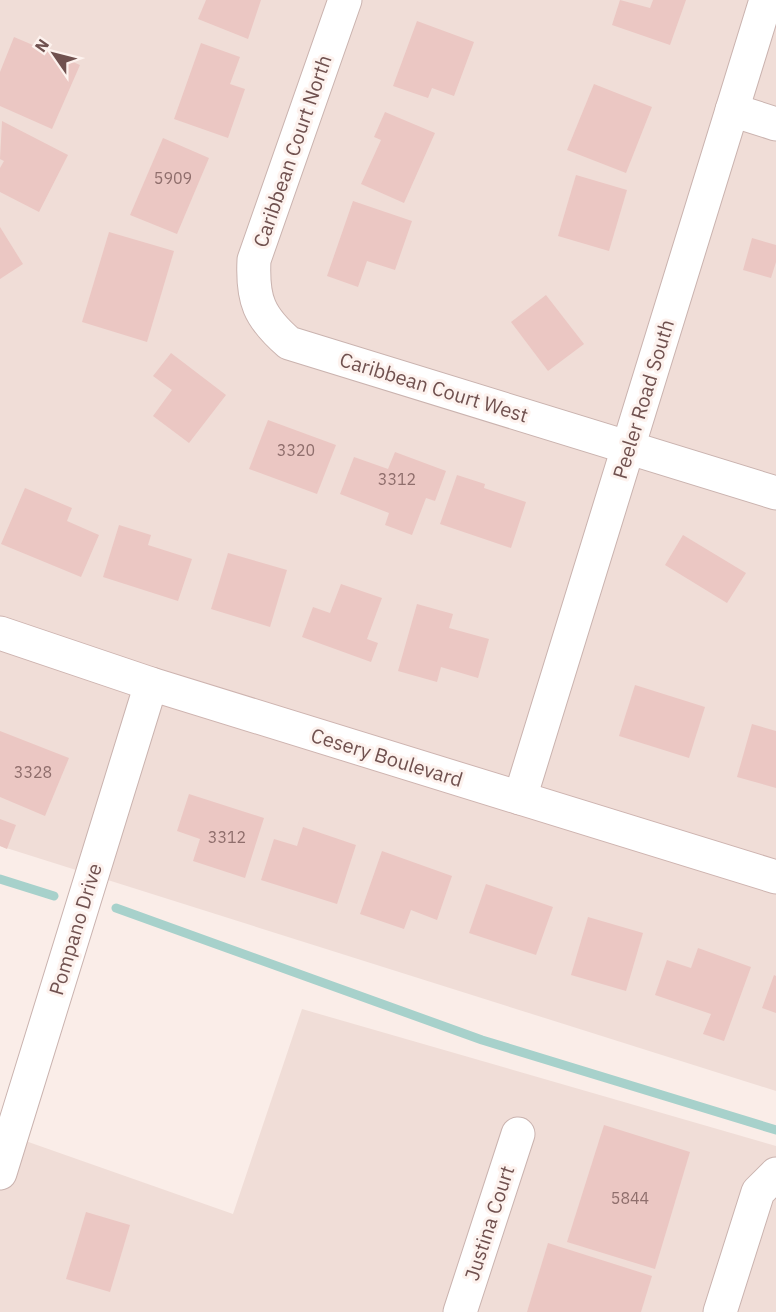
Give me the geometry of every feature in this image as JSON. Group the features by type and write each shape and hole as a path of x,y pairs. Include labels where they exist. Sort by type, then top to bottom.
{"street":[{"name":"Caribbean Court North","path":"257,305 252,284 254,260 345,0"},
{"name":"Peeler Road South","path":"520,798 766,0"},
{"path":"732,110 776,124"},
{"name":"Caribbean Court West","path":"257,305 268,325 289,343 776,493"},
{"name":"Cesery Boulevard","path":"0,633 151,684 776,878"},
{"name":"Pompano Drive","path":"0,1173 9,1111 151,684"},
{"name":"Justina Court","path":"460,1312 518,1134"},
{"path":"720,1312 758,1192 776,1174"}],"shaded area":[{"path":"0,0 776,0 776,1091 0,846"},
{"path":"302,1009 776,1146 776,1312 0,1312 0,1132 233,1214"}],"building":[{"path":"206,0 261,0 248,39 198,19"},
{"path":"620,0 650,8 653,0 686,0 670,45 612,25"},
{"path":"417,21 474,42 454,96 432,88 428,98 393,86"},
{"path":"14,37 80,65 52,129 0,106 0,72"},
{"path":"201,43 240,57 230,84 245,89 228,138 174,119"},
{"path":"594,84 652,107 626,173 567,150"},
{"path":"385,112 435,133 404,203 361,184 381,140 374,137"},
{"path":"2,121 68,155 39,212 0,192 0,168 4,161 0,159"},
{"path":"163,138 209,158 177,234 130,215"},
{"path":"576,175 627,190 609,251 558,236"},
{"path":"353,201 412,221 395,270 367,261 358,287 327,276"},
{"path":"0,227 23,264 0,279"},
{"path":"109,232 174,251 147,342 82,322"},
{"path":"752,238 776,245 776,262 771,278 743,270"},
{"path":"546,295 584,344 548,371 511,322"},
{"path":"171,353 226,395 189,443 153,416 172,390 153,376"},
{"path":"268,420 336,445 317,494 249,469"},
{"path":"395,452 446,471 435,501 426,498 412,535 385,525 389,513 340,494 354,457 388,469"},
{"path":"457,475 485,484 484,488 526,502 511,548 440,524"},
{"path":"25,488 72,508 67,521 99,535 81,577 1,544"},
{"path":"119,525 151,535 148,545 192,559 178,601 103,577"},
{"path":"683,535 746,573 727,603 665,565"},
{"path":"228,553 287,570 270,627 211,609"},
{"path":"341,584 382,598 367,639 378,643 371,662 302,637 313,607 330,613"},
{"path":"417,604 453,614 449,628 489,639 478,678 441,667 437,682 398,671"},
{"path":"635,685 705,707 689,758 619,736"},
{"path":"752,724 776,731 776,788 737,777"},
{"path":"0,731 69,758 45,816 0,797"},
{"path":"189,794 264,818 245,878 193,861 200,839 177,831"},
{"path":"0,819 16,825 7,849 0,846"},
{"path":"303,827 356,845 337,904 261,880 274,839 297,846"},
{"path":"382,851 452,876 437,920 411,910 404,929 360,914"},
{"path":"486,884 553,907 536,955 469,933"},
{"path":"588,917 643,933 626,991 571,975"},
{"path":"698,948 751,967 724,1041 703,1034 711,1014 655,995 667,960 691,968"},
{"path":"774,975 776,976 776,1013 762,1008"},
{"path":"604,1125 690,1152 655,1269 567,1242"},
{"path":"86,1212 130,1225 110,1292 66,1279"},
{"path":"548,1243 652,1276 641,1312 527,1312"}],"waterway":[{"path":"0,879 54,896"},
{"path":"116,908 482,1040 776,1130"}]}
